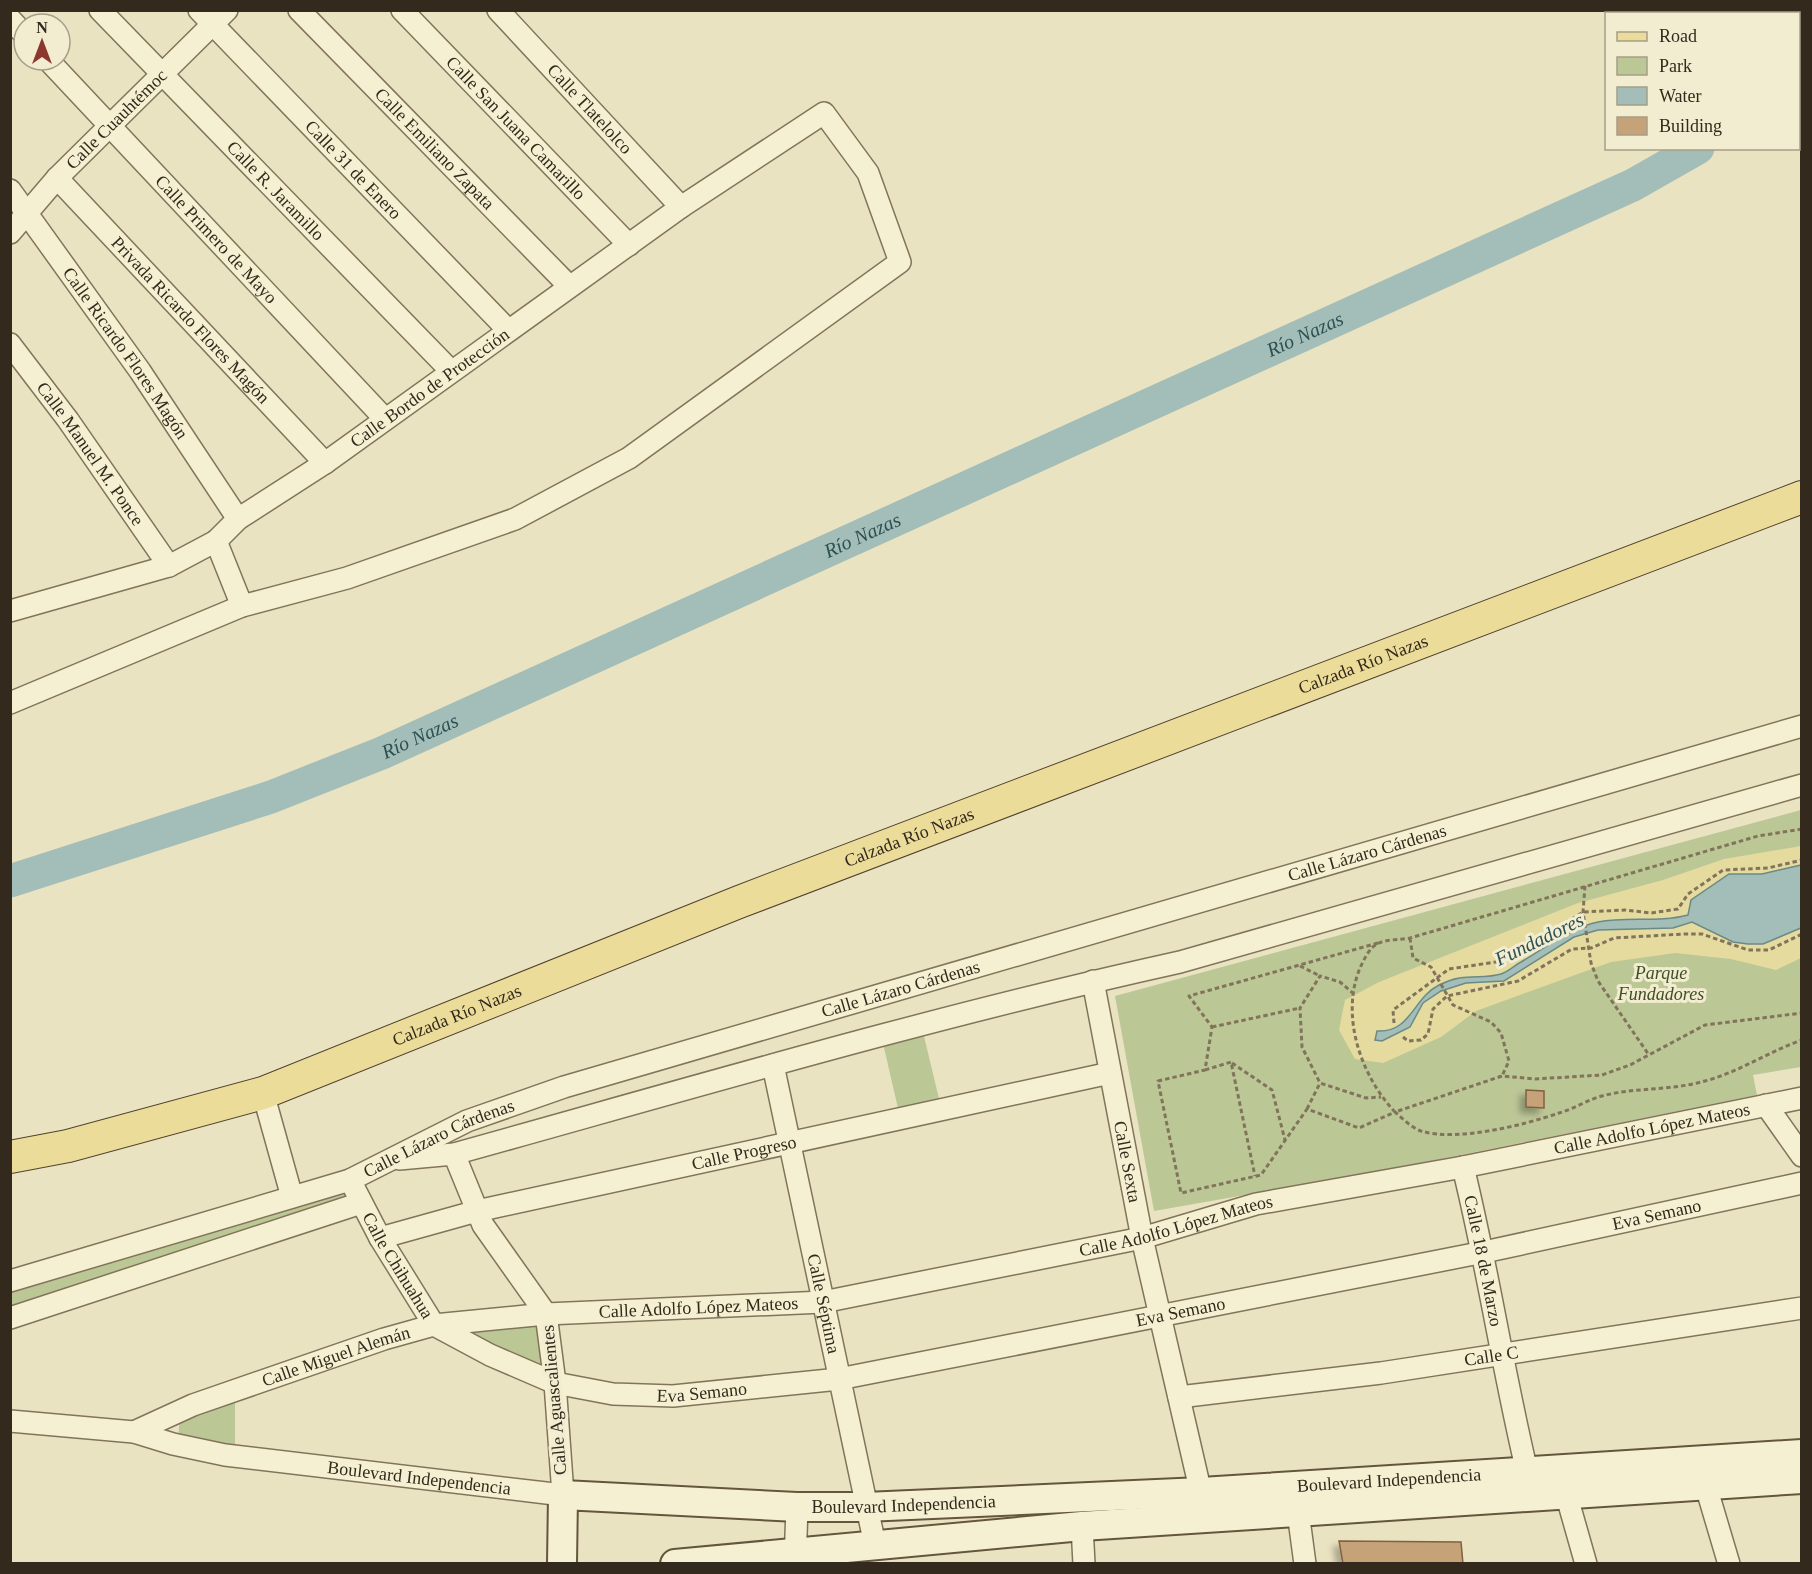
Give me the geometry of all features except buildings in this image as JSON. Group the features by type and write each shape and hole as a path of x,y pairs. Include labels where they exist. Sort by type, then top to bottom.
{"main road":[{"name":"Calzada Río Nazas","path":"10,1157 68,1146 263,1092 739,902 1802,497"}],"street":[{"name":"Calle R. Jaramillo","path":"100,10 451,371"},
{"name":"Calle Emiliano Zapata","path":"300,10 569,286"},
{"name":"Calle San Juana Camarillo","path":"402,10 629,245"},
{"name":"Calle Tlatelolco","path":"498,10 681,207"},
{"name":"Calle Cuauhtémoc","path":"10,233 57,178 163,76 213,16"},
{"name":"Calle 31 de Enero","path":"213,16 508,330"},
{"name":"Calle Primero de Mayo","path":"59,72 385,419"},
{"name":"Calle Bordo de Protección","path":"11,610 169,566 216,541 238,519 325,463 681,207 824,113 868,173 900,262 629,458 515,519 347,578 242,606"},
{"name":"Privada Ricardo Flores Magón","path":"57,178 325,463"},
{"name":"Calle Ricardo Flores Magón","path":"10,190 140,371 238,519"},
{"name":"Calle Manuel M. Ponce","path":"10,344 68,420 169,566"},
{"path":"10,703 242,606 216,541"},
{"name":"Calle Lázaro Cárdenas","path":"10,1281 350,1180 395,1159 427,1139 467,1121 564,1088 1802,726"},
{"path":"395,1159 454,1154 773,1065 1094,981 1180,962 1802,785"},
{"name":"Calle Sexta","path":"1094,981 1142,1238 1204,1505"},
{"name":"Calle Séptima","path":"773,1065 865,1507 875,1545"},
{"name":"Calle Progreso","path":"380,1238 477,1211 1110,1073"},
{"path":"263,1092 292,1197"},
{"name":"Calle Adolfo López Mateos","path":"546,1314 823,1302 1142,1238 1256,1204 1463,1167 1802,1098"},
{"path":"1766,1105 1802,1156"},
{"name":"Calle Aguascalientes","path":"454,1154 477,1211 497,1248 546,1314 555,1383 562,1495 562,1563"},
{"name":"Calle 18 de Marzo","path":"1463,1167 1484,1252 1502,1353 1530,1484"},
{"name":"Calle Chihuahua","path":"350,1180 380,1238 434,1325 490,1355 555,1383"},
{"name":"Eva Semano","path":"555,1383 613,1394 673,1396 839,1379 1484,1252 1802,1183"},
{"path":"10,1318 361,1203"},
{"name":"Calle C","path":"1179,1397 1380,1373 1802,1308"},
{"name":"Calle Miguel Alemán","path":"134,1432 193,1405 384,1339 434,1325 546,1314"},
{"name":"Boulevard Independencia","path":"10,1421 134,1432 173,1444 225,1455 562,1495 797,1507 1204,1505 1702,1473 1802,1454"},
{"path":"1702,1473 1729,1563"},
{"name":"Boulevard Independencia","path":"1702,1473 1802,1479"},
{"path":"1563,1482 1586,1563"},
{"path":"1296,1498 1305,1563"},
{"name":"Boulevard Independencia","path":"675,1563 795,1559 875,1545 1082,1526 1204,1505"},
{"path":"795,1559 797,1507"},
{"path":"1082,1526 1084,1563"}],"path":[{"path":"1204,1070 1212,1027 1189,996 1378,943 1410,938 1758,836 1802,829"},
{"path":"1394,1023 1393,1010 1449,969 1465,965 1489,965 1509,960 1583,912 1625,910 1651,914 1678,909 1688,894 1723,870 1768,868 1802,860"},
{"path":"1586,886 1583,912 1591,948 1591,963 1599,981 1649,1055"},
{"path":"1403,1037 1408,1041 1421,1040 1428,1034 1433,1009 1446,994 1502,986 1518,981 1572,949 1591,948 1614,938 1702,934 1748,950 1769,950 1802,934"},
{"path":"1410,938 1413,958 1431,967 1453,1005 1491,1022 1501,1033 1509,1061 1502,1076"},
{"path":"1378,943 1366,956 1355,981 1352,1026 1365,1067 1380,1097 1418,1130 1440,1134 1477,1132 1560,1113 1598,1097 1623,1091 1653,1091 1704,1082 1731,1072 1771,1051 1802,1041"},
{"path":"1299,965 1340,982 1354,994"},
{"path":"1320,975 1300,1008 1302,1047 1320,1083 1366,1098 1380,1097"},
{"path":"1212,1027 1300,1008"},
{"path":"1307,1109 1359,1128 1395,1112 1502,1076 1535,1079 1602,1075 1649,1055 1705,1025 1802,1012"},
{"path":"1231,1062 1158,1082 1182,1193 1261,1175 1307,1109 1320,1083"},
{"path":"1231,1062 1272,1090 1286,1140"},
{"path":"1231,1062 1255,1176"}],"green space":[{"name":"Parque Fundadores","path":"1801,810 1801,1067 1753,1075 1757,1095 1382,1171 1154,1211 1115,996"},
{"path":"922,1028 941,1107 900,1117 882,1039"},
{"path":"344,1184 353,1204 11,1316 11,1283"},
{"path":"538,1320 541,1366 452,1328"},
{"path":"235,1395 235,1452 178,1440 180,1414"}],"sand":[{"path":"1801,846 1801,958 1776,970 1731,959 1675,953 1611,962 1476,1011 1441,1037 1383,1063 1355,1059 1339,1030 1345,1000 1379,982 1578,903 1663,880 1724,859"}],"water":[{"path":"1801,865 1801,928 1763,944 1733,942 1692,922 1673,928 1598,930 1574,937 1504,981 1466,983 1441,991 1423,1003 1410,1027 1382,1041 1375,1040 1377,1031 1388,1030 1405,1021 1430,991 1448,981 1504,973 1568,934 1598,922 1665,919 1688,915 1691,900 1729,874 1762,874"}],"waterway":[{"name":"Río Nazas","path":"10,881 271,797 382,753 1633,185 1694,150"}],"water label":[{"name":"Fundadores","path":"1539,939"}]}
